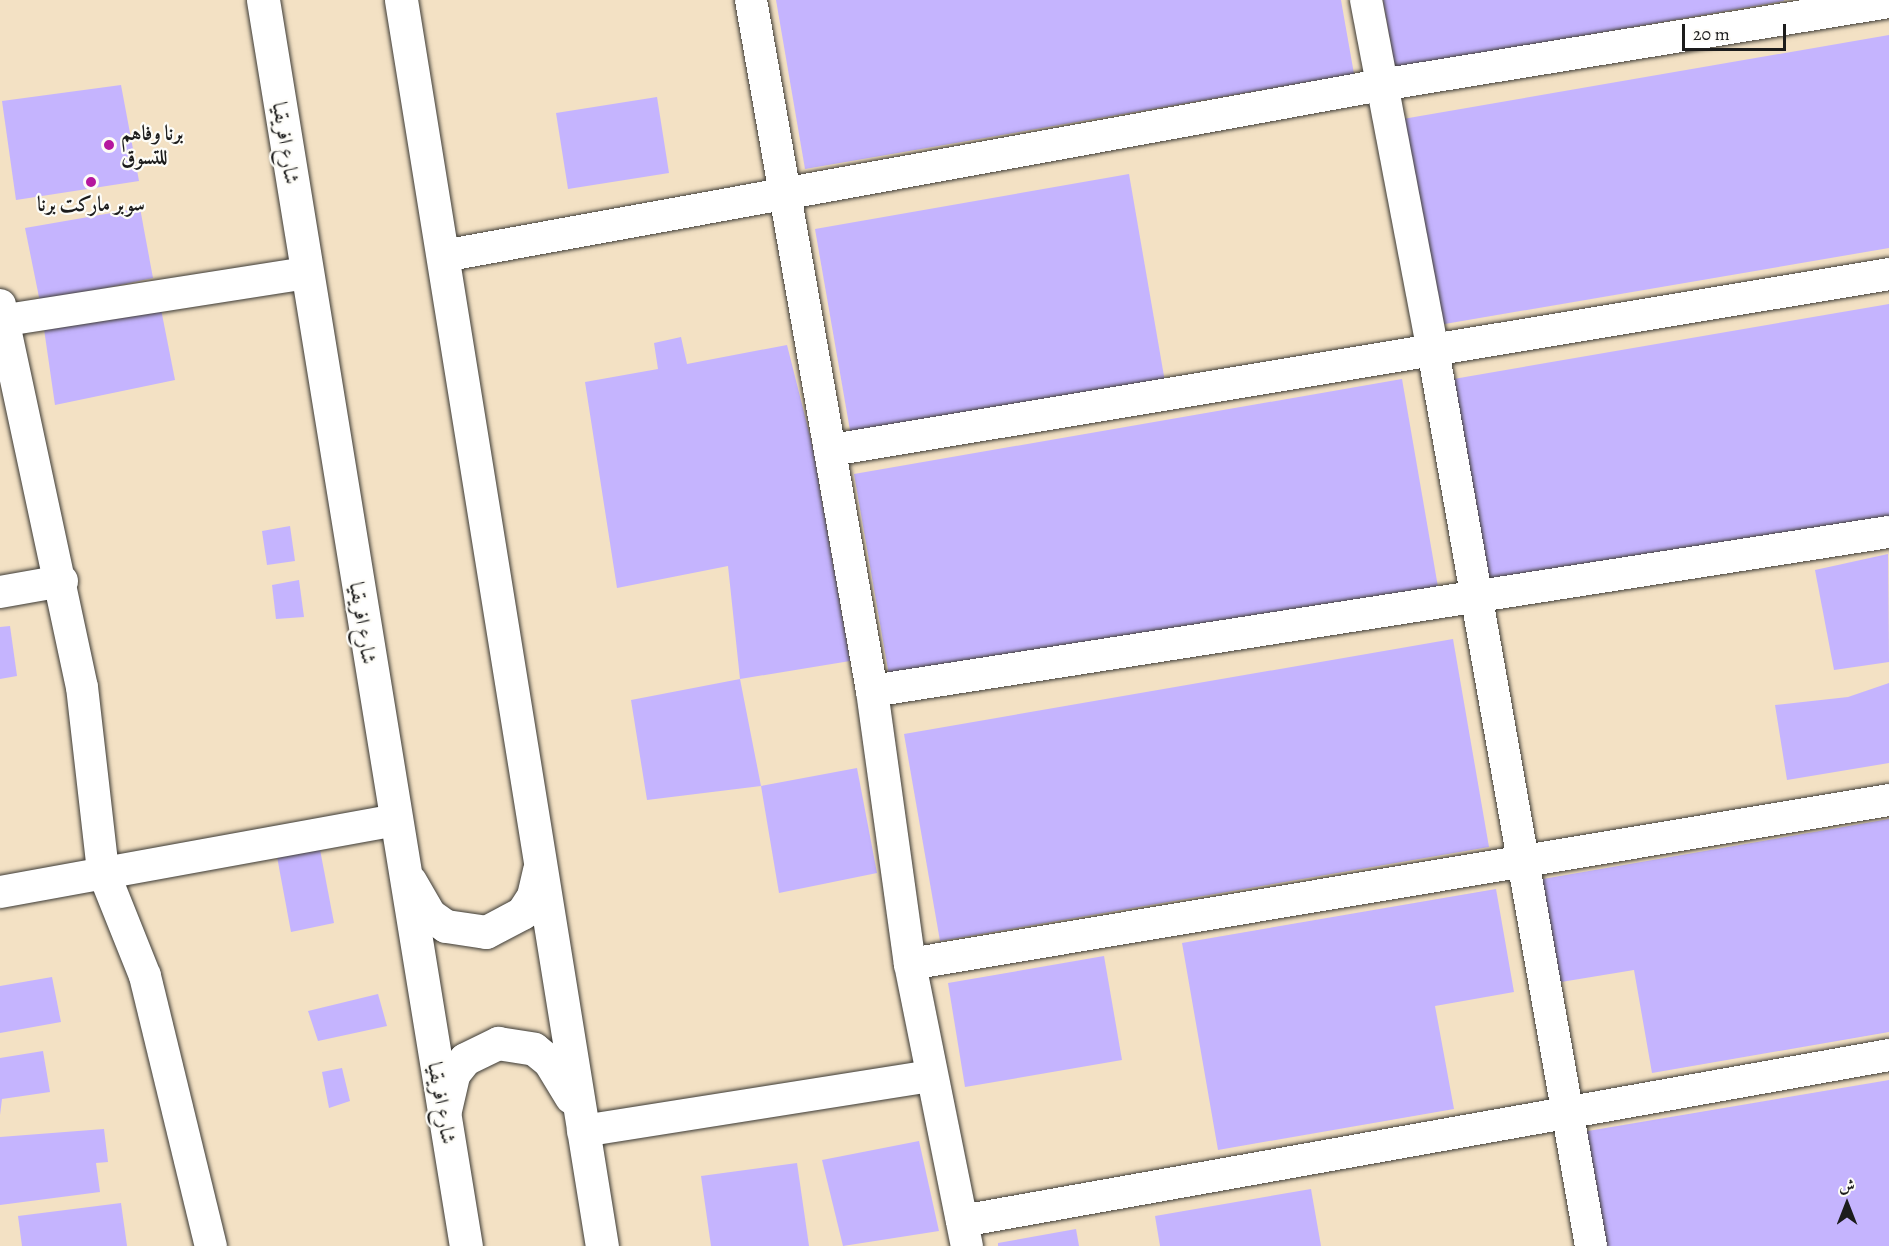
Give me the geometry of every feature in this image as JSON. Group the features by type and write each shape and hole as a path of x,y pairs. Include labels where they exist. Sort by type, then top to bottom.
{"street":[{"name":"شارع افريقيا","path":"263,0 466,1246"},
{"path":"401,0 602,1246"},
{"path":"751,0 782,192 832,450 872,691 910,964 964,1233 1567,1113 1889,1056"},
{"path":"1366,0 1478,599 1591,1246"},
{"path":"443,256 782,192 1381,85 1889,2"},
{"path":"211,1246 145,976 103,871 82,687 62,581 1,316 307,273"},
{"path":"832,450 1889,274"},
{"path":"872,691 1478,599 1889,532"},
{"path":"0,592 62,581"},
{"path":"910,964 1889,800"},
{"path":"0,892 103,871 395,820"},
{"path":"403,863 430,915 466,932 486,932 514,919 533,896 538,856"},
{"path":"447,1131 453,1074 480,1048 498,1043 517,1043 549,1061 582,1122"},
{"path":"582,1122 932,1076"}],"building":[{"path":"776,0 1341,0 1354,74 805,169"},
{"path":"1383,0 1784,0 1784,1 1395,68"},
{"path":"1889,35 1889,248 1433,326 1397,120"},
{"path":"121,85 139,181 16,200 2,101"},
{"path":"657,97 669,173 568,189 556,113"},
{"path":"1129,174 1165,382 851,436 815,229"},
{"path":"140,208 153,278 40,302 25,228"},
{"path":"159,299 175,380 55,405 43,322"},
{"path":"1889,304 1889,517 1478,588 1442,381"},
{"path":"681,337 687,364 787,345 812,444 850,661 740,679 728,566 617,588 585,382 658,369 654,343"},
{"path":"1402,379 1438,587 890,681 854,474"},
{"path":"290,526 295,561 267,565 262,531"},
{"path":"1888,554 1889,662 1834,670 1815,570"},
{"path":"299,580 304,617 276,619 272,585"},
{"path":"10,626 17,676 0,679 0,627"},
{"path":"1453,639 1489,847 940,941 904,734"},
{"path":"740,679 761,786 647,800 631,700"},
{"path":"1889,683 1889,763 1787,780 1775,705 1848,697"},
{"path":"857,768 877,873 779,893 761,786"},
{"path":"1889,819 1889,1032 1652,1073 1634,970 1555,983 1537,880"},
{"path":"318,839 334,923 291,932 275,846"},
{"path":"1496,889 1514,992 1435,1006 1454,1109 1218,1150 1182,943"},
{"path":"1104,956 1122,1060 965,1087 948,983"},
{"path":"52,977 61,1022 0,1033 0,986"},
{"path":"378,994 387,1026 318,1041 308,1011"},
{"path":"43,1051 50,1092 2,1099 0,1115 0,1058"},
{"path":"342,1068 350,1101 329,1108 322,1072"},
{"path":"1889,1080 1889,1246 1595,1246 1576,1133"},
{"path":"104,1129 108,1162 96,1163 100,1192 0,1205 0,1137"},
{"path":"919,1141 939,1231 843,1246 822,1160"},
{"path":"797,1163 809,1246 711,1246 701,1176"},
{"path":"1311,1189 1321,1246 1160,1246 1155,1216"},
{"path":"121,1203 127,1246 22,1246 18,1216"},
{"path":"1076,1229 1079,1246 998,1246 998,1243"}],"place":[{"name":"برنا وفاهم للتسوق","path":"109,145"},
{"name":"سوبر ماركت برنا","path":"91,182"}]}
